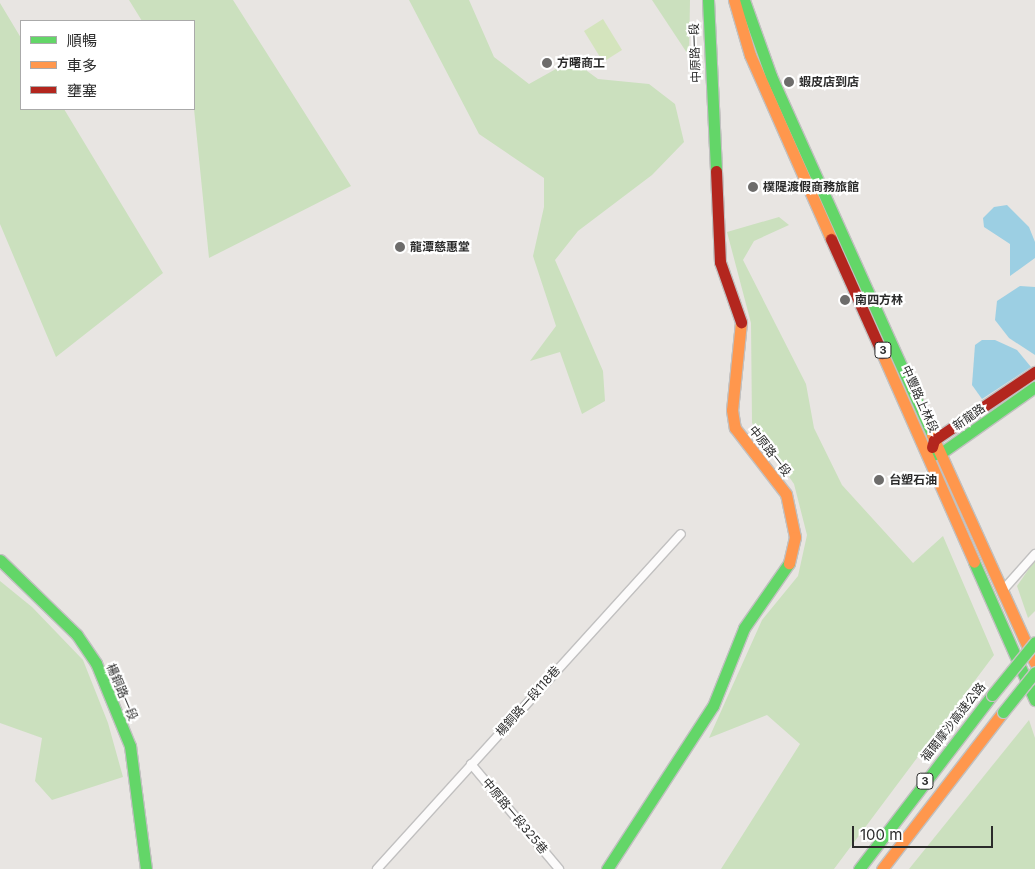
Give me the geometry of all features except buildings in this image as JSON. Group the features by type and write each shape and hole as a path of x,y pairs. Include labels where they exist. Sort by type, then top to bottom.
{"main road":[{"name":"中原路一段","path":"606,869 713,706 744,628 788,569 795,537 786,494 747,448 736,428 732,410 742,330 720,262 708,0"},
{"name":"中豐路上林段","path":"734,0 750,55 936,454 1004,590 1035,663"},
{"name":"中豐路上林段","path":"744,0 771,76 934,440 936,454 1035,700"},
{"name":"新龍路","path":"934,440 1035,372"},
{"name":"新龍路","path":"936,454 1035,387"},
{"name":"楊銅路一段","path":"0,560 77,635 96,663 130,746 146,869"},
{"name":"福爾摩沙高速公路","path":"859,869 992,695 1035,642"},
{"name":"3","path":"882,869 1035,672"}],"street":[{"name":"楊銅路一段118巷","path":"377,869 681,534"},
{"path":"1004,590 1035,554"},
{"name":"中原路一段325巷","path":"471,764 559,869"}],"green space":[{"path":"129,0 233,0 351,186 209,258 194,110 195,20 141,20"},
{"path":"409,0 469,0 494,57 529,84 572,60 598,79 649,84 675,104 684,142 652,175 578,231 555,260 603,371 605,401 582,414 560,352 530,361 556,326 533,256 544,207 544,178 479,134"},
{"path":"652,0 690,0 689,56"},
{"path":"0,3 20,36 20,110 65,110 163,273 56,357 0,224"},
{"path":"603,19 622,50 603,62 584,31"},
{"path":"779,217 789,225 754,241 743,260 806,384 814,428 842,485 913,563 943,536 994,655 834,869 721,869 800,744 767,715 709,738 762,620 798,576 807,535 794,484 752,423 751,323 727,232"},
{"path":"1035,560 1035,611 1028,618 1017,586"},
{"path":"0,581 32,607 83,660 108,723 123,777 52,800 35,781 42,738 0,723"},
{"path":"1029,720 1035,738 1035,869 909,869"}],"water":[{"path":"1007,205 1029,227 1035,242 1035,258 1010,276 1010,244 984,227 983,218 994,207"},
{"path":"1020,286 1035,287 1035,355 1009,338 995,320 997,301"},
{"path":"982,340 995,340 1017,350 1031,367 982,399 972,385 975,345"}],"traffic: fast":[{"path":"708,0 716,171"},
{"path":"744,0 771,76 932,435"},
{"path":"932,447 930,455 941,453 1035,387"},
{"path":"0,560 77,635 96,663 130,746 146,869"},
{"path":"974,562 1035,700"},
{"path":"607,869 713,706 744,628 789,563"},
{"path":"992,695 1035,642"},
{"path":"1003,712 1035,672"},
{"path":"859,869 992,695"}],"traffic: slow":[{"path":"734,0 750,55 831,239"},
{"path":"741,322 732,410 735,428 786,494 795,537 789,563"},
{"path":"882,353 974,562"},
{"path":"932,435 1035,663"},
{"path":"882,869 1003,712"}],"traffic: jam":[{"path":"716,171 720,262 741,322"},
{"path":"831,239 882,353"},
{"path":"932,447 934,440 1035,372"}],"place":[{"name":"方曙商工","path":"547,63"},
{"name":"蝦皮店到店","path":"789,82"},
{"name":"樸隄渡假商務旅館","path":"753,187"},
{"name":"龍潭慈惠堂","path":"400,247"},
{"name":"南四方林","path":"845,300"},
{"name":"台塑石油","path":"879,480"}]}
